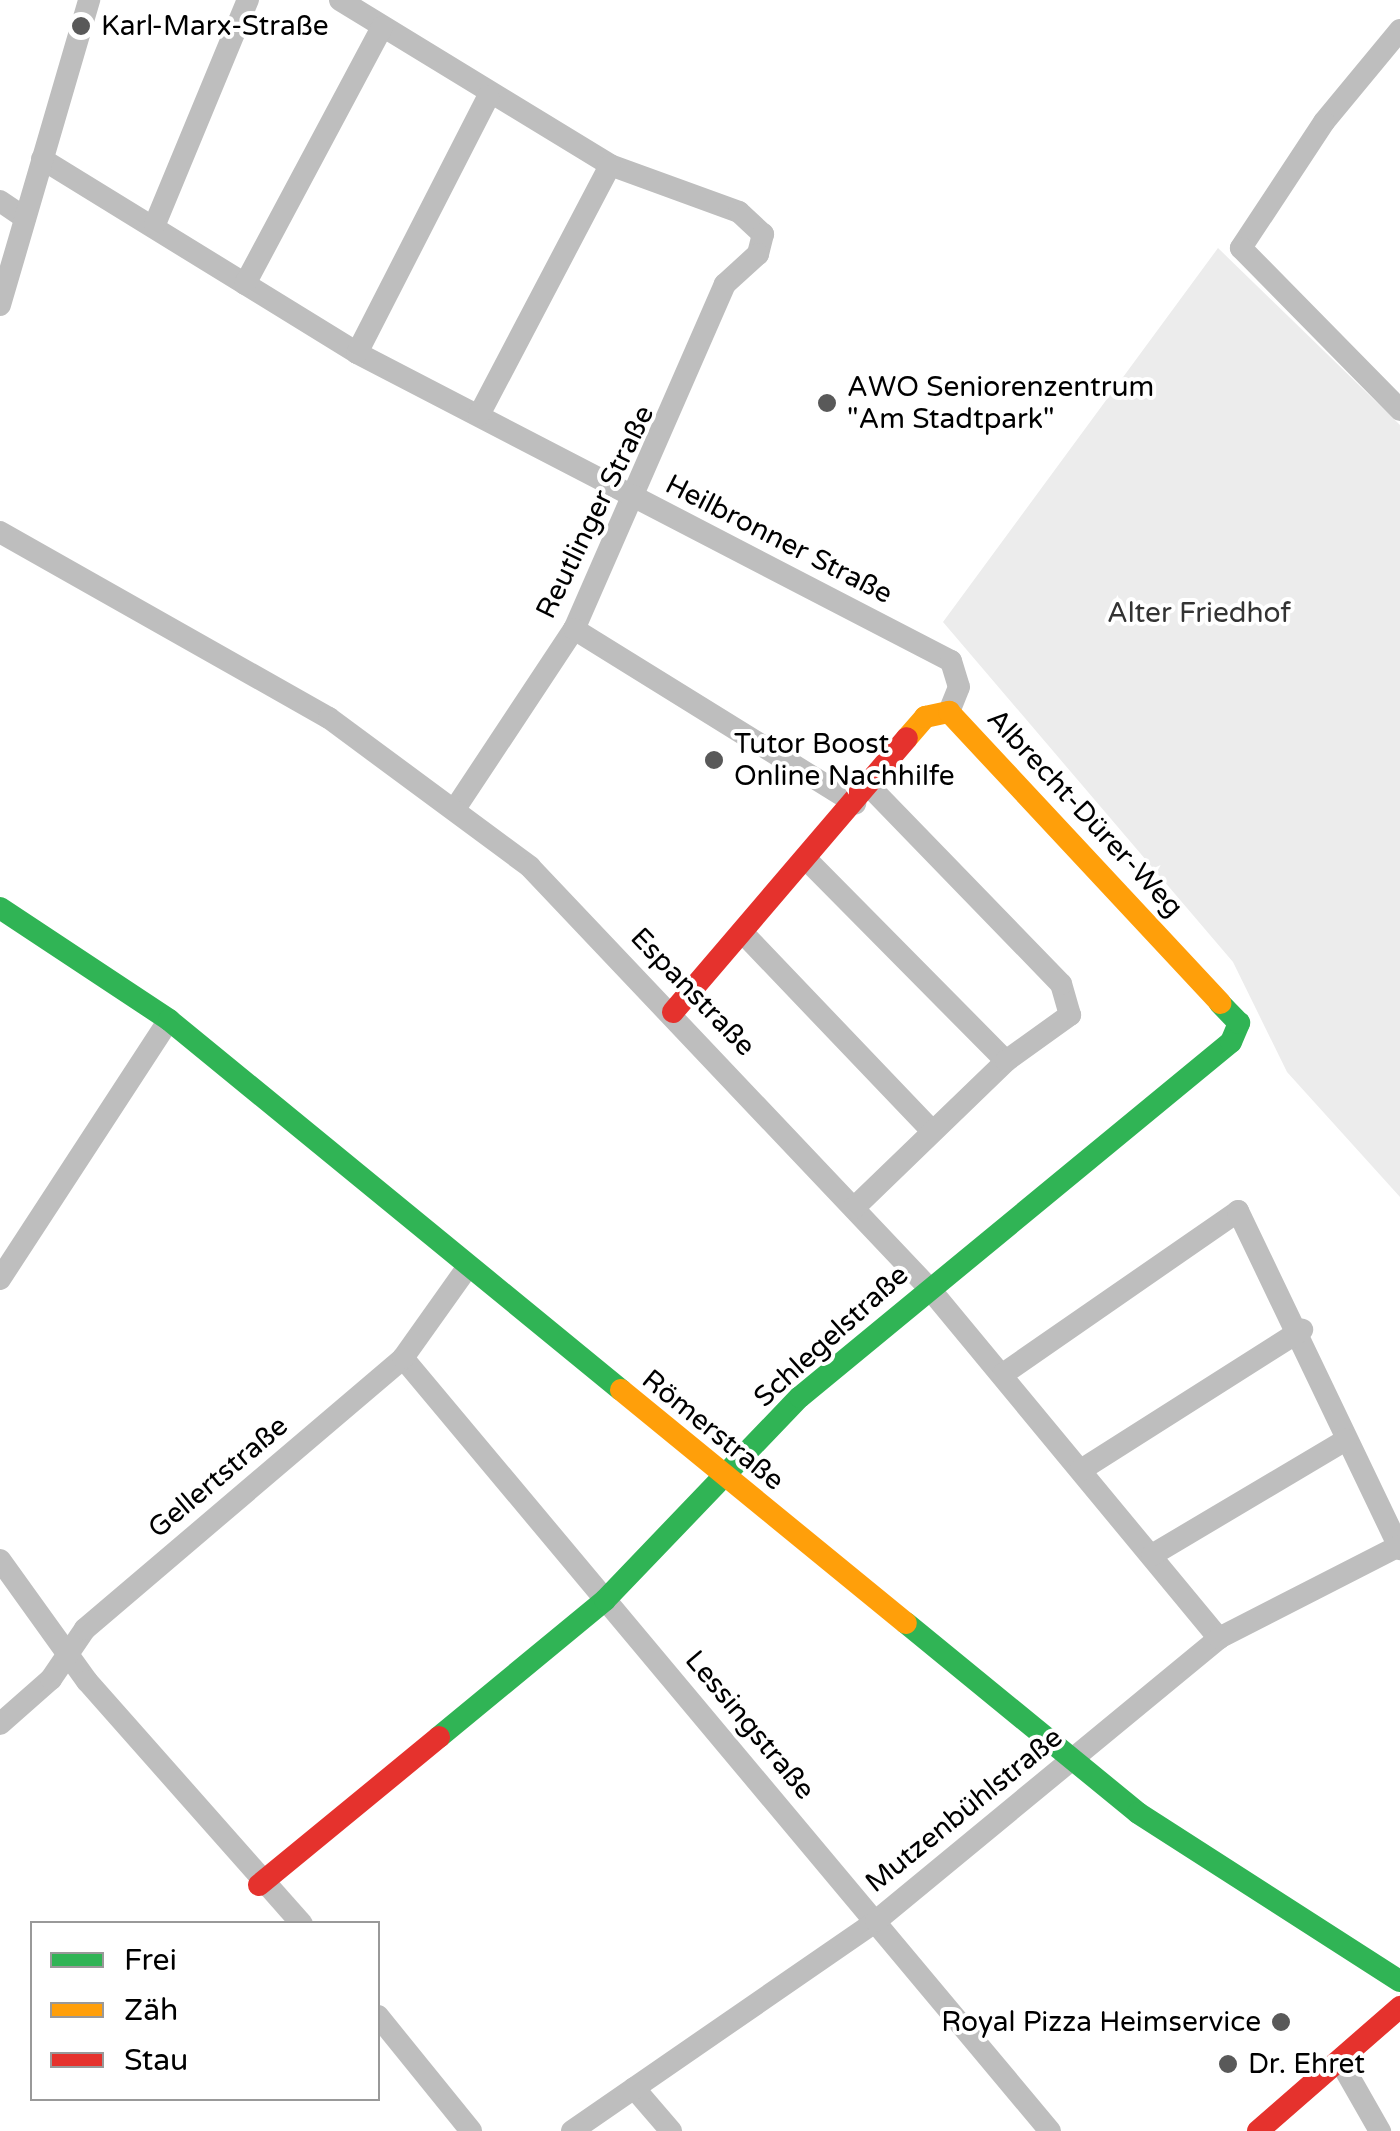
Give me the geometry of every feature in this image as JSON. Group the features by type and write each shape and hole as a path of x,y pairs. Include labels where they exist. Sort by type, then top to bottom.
{"street":[{"path":"0,305 89,0"},
{"path":"155,224 248,0"},
{"path":"340,0 488,97 610,165 479,415"},
{"path":"245,284 382,27"},
{"path":"1400,30 1324,122 1241,248 1400,410"},
{"path":"357,353 488,97"},
{"name":"Heilbronner Straße","path":"42,159 155,224 357,353 951,661 959,687 949,712"},
{"name":"Reutlinger Straße","path":"457,806 574,629 725,284 758,254 764,234 740,212 610,165"},
{"path":"0,201 25,218"},
{"name":"Espanstraße","path":"0,532 329,718 457,806 673,1012 929,1288 1219,1638"},
{"path":"574,629 862,794 1061,984 1070,1015 1006,1061 854,1208"},
{"name":"Albrecht-Dürer-Weg","path":"673,1012 924,717 949,712 1239,1023 1231,1042"},
{"path":"806,859 1006,1061"},
{"name":"Römerstraße","path":"0,908 169,1020 1072,1762 1213,1868 1400,1981"},
{"path":"742,932 932,1131"},
{"path":"0,1279 169,1020"},
{"name":"Schlegelstraße","path":"259,1885 605,1600 726,1480 800,1397 1231,1042"},
{"path":"1002,1374 1238,1211 1302,1330 1346,1440 1399,1548"},
{"name":"Gellertstraße","path":"0,1724 72,1649 403,1358 468,1268"},
{"path":"1080,1470 1302,1330"},
{"name":"Lessingstraße","path":"403,1358 1050,2131"},
{"path":"1152,1556 1346,1440"},
{"name":"Mutzenbühlstraße","path":"572,2131 876,1920 1219,1638 1399,1548"},
{"path":"0,1560 72,1649 87,1681 259,1885 299,1921"},
{"path":"1258,2131 1400,2007"},
{"path":"380,2018 471,2131"},
{"path":"1340,2061 1380,2131"},
{"path":"634,2088 671,2131"}],"green space":[{"name":"Alter Friedhof","path":"1218,248 1400,425 1400,1197 1287,1072 1233,962 943,622"}],"traffic: fast":[{"path":"0,908 169,1020 621,1390"},
{"path":"439,1737 605,1600 800,1397 1231,1042 1239,1023 1220,1003"},
{"path":"906,1623 1138,1813 1400,1981"}],"traffic: slow":[{"path":"907,738 925,717 949,712 1220,1003"},
{"path":"621,1390 906,1623"}],"traffic: jam":[{"path":"673,1012 907,738"},
{"path":"259,1885 439,1737"},
{"path":"1258,2131 1400,2007"}],"place":[{"name":"Karl-Marx-Straße","path":"81,26"},
{"name":"AWO Seniorenzentrum \"Am Stadtpark\"","path":"827,403"},
{"name":"Tutor Boost Online Nachhilfe","path":"714,760"},
{"name":"Royal Pizza Heimservice","path":"1281,2022"},
{"name":"Dr. Ehret","path":"1228,2064"}]}
